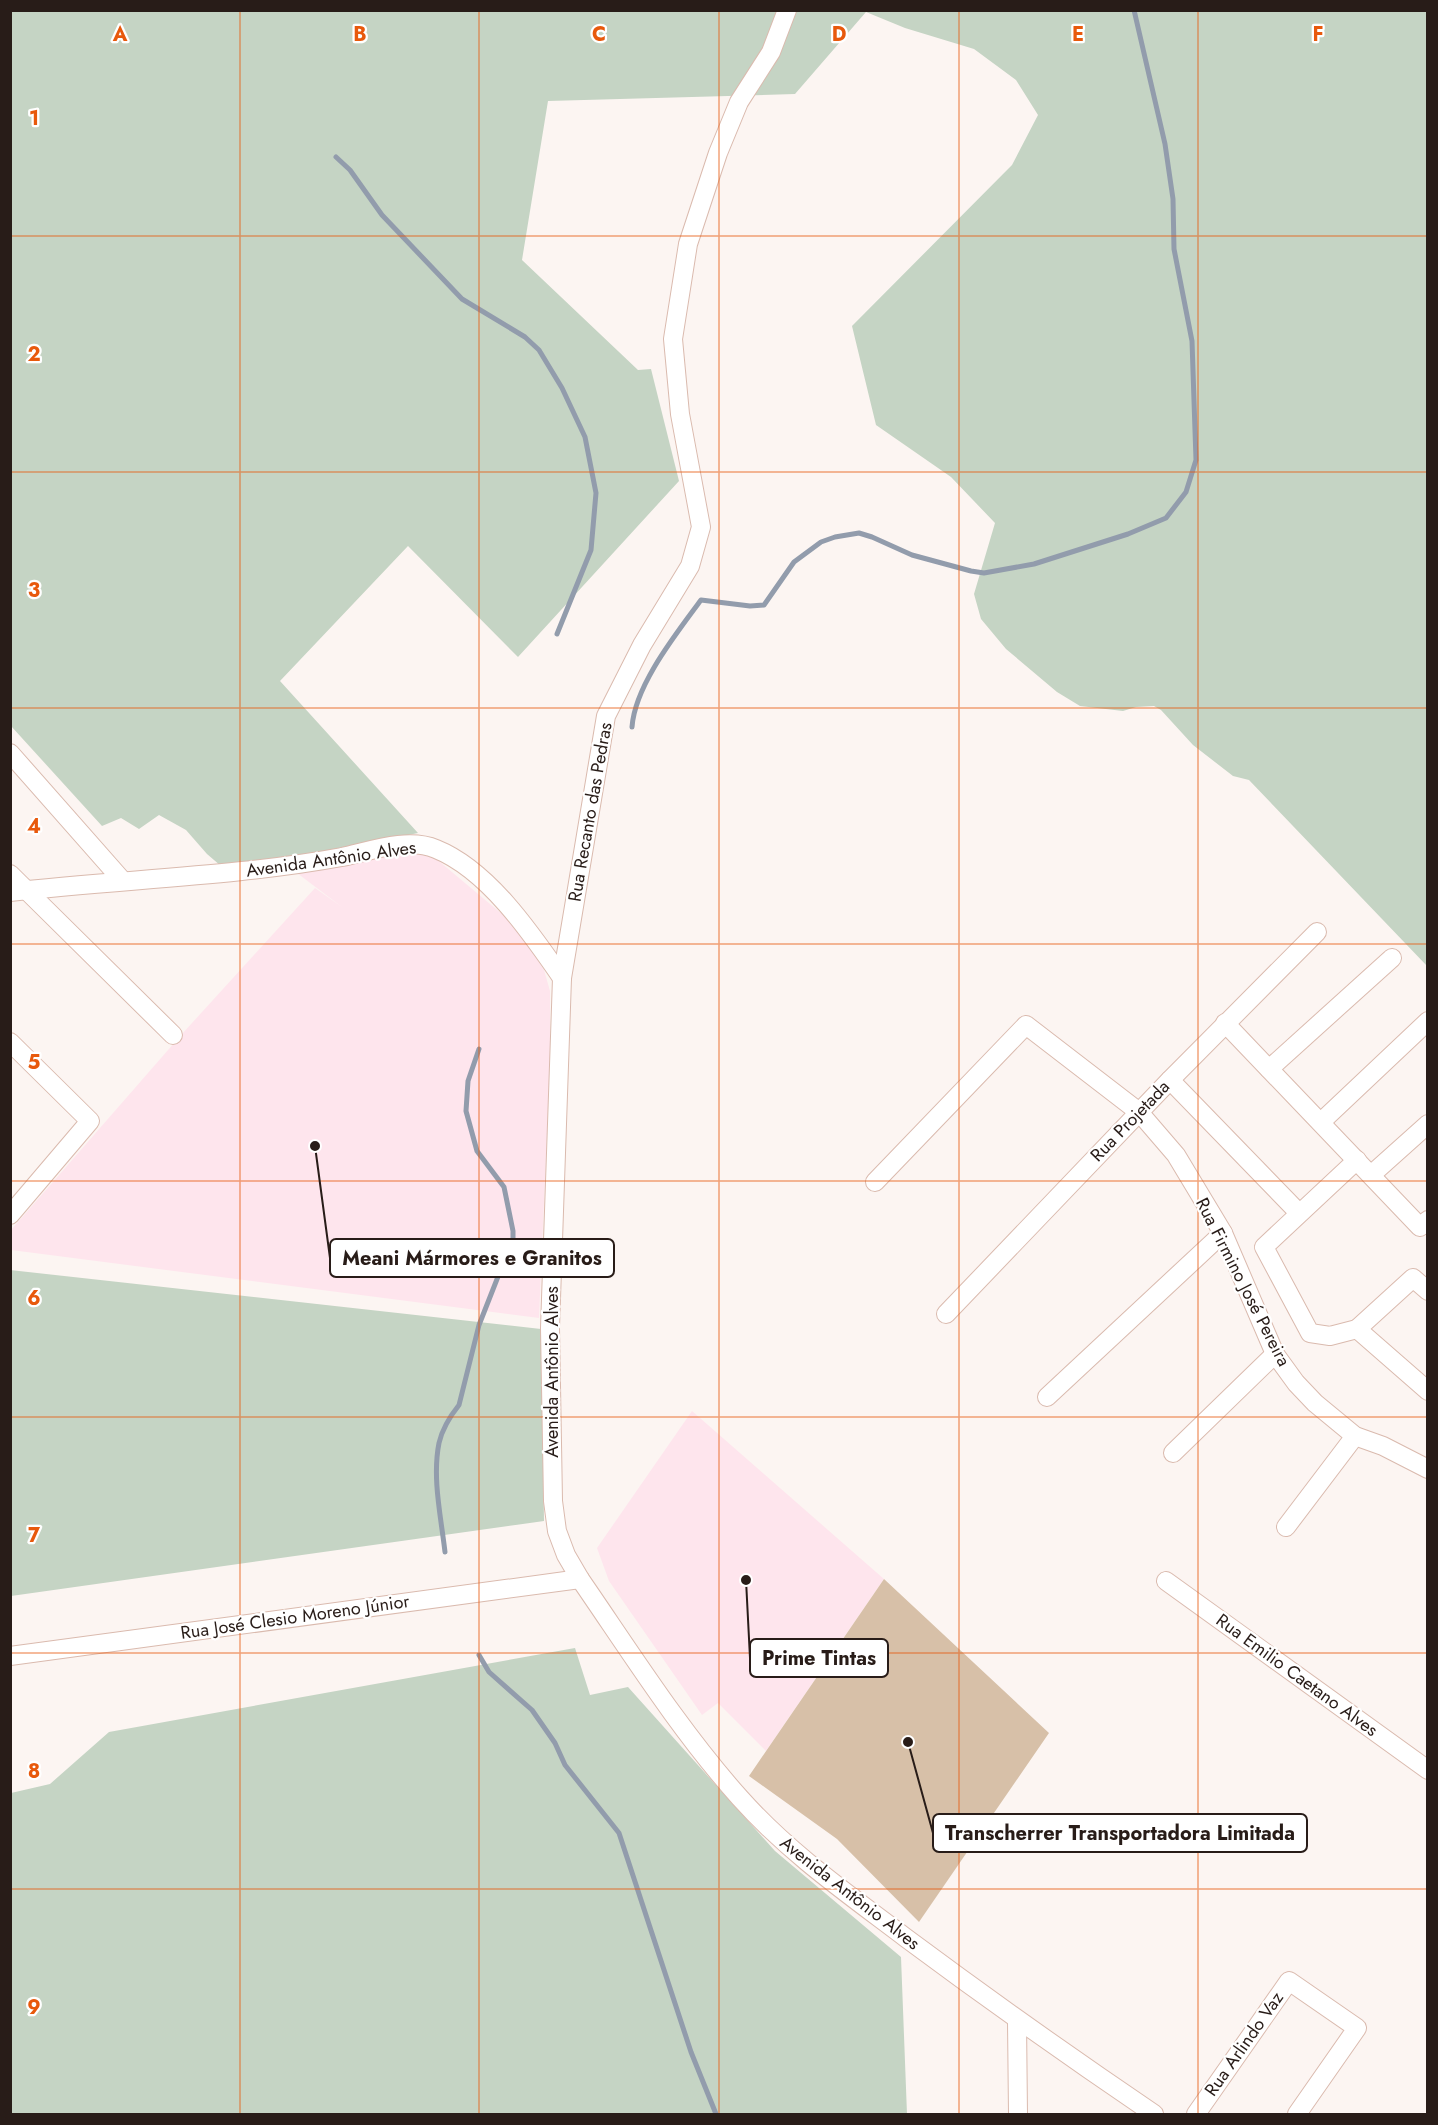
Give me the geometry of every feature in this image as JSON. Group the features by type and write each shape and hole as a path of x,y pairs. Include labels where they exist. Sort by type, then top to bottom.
{"street":[{"name":"Rua Recanto das Pedras","path":"562,978 606,717 642,645 690,566 701,526 680,414 673,339 688,244 717,153 739,102 771,52 787,10"},
{"path":"10,753 122,880"},
{"name":"Avenida Antônio Alves","path":"18,891 122,880 225,873 325,860 413,844 434,848 477,874 520,919 562,978 550,1328 553,1501 557,1531 566,1554 580,1579 697,1747 740,1799 789,1848 830,1882 1017,2021 1154,2115"},
{"path":"10,874 18,891 172,1035"},
{"name":"Rua Projetada","path":"946,1314 1138,1112 1317,932"},
{"path":"1269,1069 1392,958"},
{"path":"1321,1122 1428,1022"},
{"path":"1225,1023 1420,1227 1428,1220"},
{"name":"Rua Firmino José Pereira","path":"875,1182 1026,1025 1138,1112 1176,1155 1223,1233 1275,1354 1296,1383 1355,1436 1383,1446 1428,1469"},
{"path":"10,1042 90,1121 10,1215"},
{"path":"1170,1080 1299,1213"},
{"path":"1371,1175 1428,1124"},
{"path":"1357,1160 1264,1247 1310,1333 1330,1336 1357,1329 1413,1278 1428,1291"},
{"path":"1047,1397 1223,1233"},
{"path":"1357,1329 1428,1391"},
{"path":"1173,1453 1275,1354"},
{"path":"1286,1527 1355,1436"},
{"name":"Rua José Clesio Moreno Júnior","path":"10,1656 580,1579"},
{"name":"Rua Emilio Caetano Alves","path":"1166,1581 1428,1770"},
{"name":"Rua Arlindo Vaz","path":"1196,2115 1288,1981 1357,2028 1297,2115"},
{"path":"1017,2021 1018,2115"}],"shaded area":[{"path":"398,852 434,857 515,925 544,970 550,991 550,1061 539,1318 11,1250 11,1230 182,1034 315,888 342,907 297,873"},
{"path":"692,1411 884,1579 766,1751 718,1703 702,1715 609,1581 597,1548"}],"green space":[{"path":"11,11 1427,11 1427,966 1249,780 1233,776 1193,745 1161,710 1154,706 1136,707 1123,711 1080,706 1057,692 1006,649 981,619 974,594 995,523 951,477 876,425 852,326 1012,165 1038,115 1016,80 974,49 905,28 866,12 795,94 548,101 522,260 638,370 651,369 679,481 518,657 408,546 280,681 418,833 228,872 207,854 186,830 159,815 139,829 121,818 102,826 11,726"},
{"path":"10,1270 541,1329 544,1521 11,1596"},
{"path":"575,1648 590,1695 628,1687 775,1851 901,1957 907,2114 11,2114 11,1793 50,1784 109,1732"}],"building":[{"path":"884,1579 1049,1733 919,1922 837,1839 749,1776"}],"waterway":[{"path":"632,727 641,694 658,660 701,600 750,606 764,605 794,562 821,542 859,533 912,555 984,573 1034,564 1128,534 1166,518 1186,492 1196,460 1192,341 1174,249 1173,199 1165,144 1134,10"},
{"path":"336,157 350,170 382,215 462,299 525,337 539,350 562,388 585,437 596,493 591,550 557,634"},
{"path":"445,1552 436,1470 439,1443 447,1423 459,1405 479,1325 501,1269 513,1247 513,1231 504,1187 477,1151 466,1111 468,1081 479,1049"},
{"path":"479,1655 489,1672 532,1710 555,1743 565,1765 619,1833 691,2052 716,2114"}],"place":[{"name":"Meani Mármores e Granitos","path":"315,1146"},
{"name":"Prime Tintas","path":"746,1580"},
{"name":"Transcherrer Transportadora Limitada","path":"908,1742"}]}
